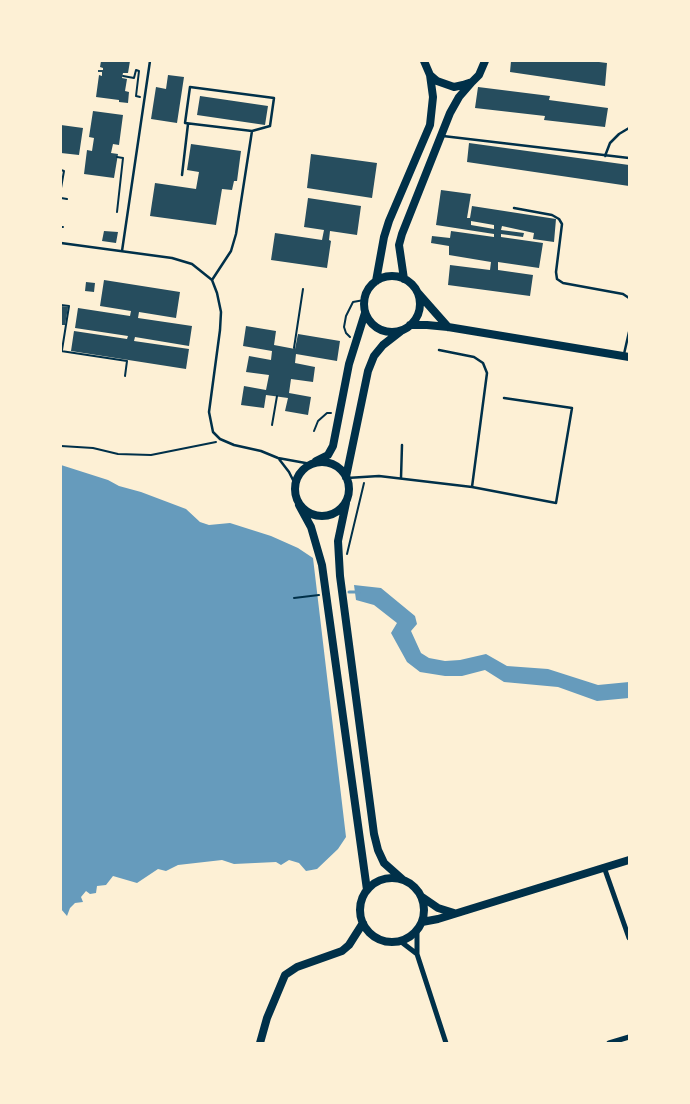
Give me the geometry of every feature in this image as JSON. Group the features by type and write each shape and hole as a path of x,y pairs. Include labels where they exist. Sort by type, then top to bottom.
{"main road":[{"path":"376,281 389,221 430,125 433,97 430,75 424,61"},
{"path":"404,279 399,246 402,234 450,113 459,97 480,75 485,61"},
{"path":"430,75 437,82 454,87 472,82"},
{"path":"367,890 322,565 311,528 294,491 295,484 302,470 328,455 332,448 349,364 365,313 364,300 369,287 385,277 395,276 404,279 412,284 448,327"},
{"path":"346,477 368,371 374,356 383,345 416,319 420,301 417,292"},
{"path":"365,313 376,327 384,331 402,330"},
{"path":"410,325 448,327 626,356"},
{"path":"311,464 327,462 335,465 346,477 349,485 349,495 338,541 339,559 374,834 378,850 384,863 417,889 422,896 438,908 454,914"},
{"path":"299,505 313,516 323,517 332,515 346,503"},
{"path":"422,922 438,919 629,860"},
{"path":"402,879 383,879 374,883 363,897 360,906 363,923 374,936 382,940 400,941 409,937 422,922 424,909 422,896"},
{"path":"260,1043 266,1018 285,975 297,967 342,951 349,945 363,923"}],"street":[{"path":"604,867 629,938"},
{"path":"417,930 417,954 446,1043"},
{"path":"400,941 417,954"},
{"path":"610,1043 629,1037"}],"lane":[{"path":"122,251 150,61"},
{"path":"182,175 188,124 185,123 190,87 274,98 270,126 252,131 188,124"},
{"path":"605,156 610,143 629,128"},
{"path":"212,280 231,250 236,234 252,131"},
{"path":"442,136 629,158"},
{"path":"514,208 552,215 559,219 562,224 556,272 557,279 563,282 623,294 629,298"},
{"path":"61,243 172,258 192,264 212,280 217,293 220,321 209,412 213,432 220,439 234,445 261,451 278,458 311,464"},
{"path":"626,356 629,332"},
{"path":"439,350 474,357 483,363 487,373 472,487"},
{"path":"346,477 401,478 472,487 556,503 572,408 504,398"},
{"path":"401,478 402,445"},
{"path":"278,458 289,472 295,484"}],"path":[{"path":"123,76 134,78 136,70 139,70 136,96 145,97"},
{"path":"117,157 123,158 118,212"},
{"path":"61,170 64,170 61,188"},
{"path":"61,198 67,199"},
{"path":"294,348 303,289"},
{"path":"350,337 344,327 346,316 353,302 364,300"},
{"path":"61,305 69,306 62,351 127,361 125,376"},
{"path":"272,425 276,396"},
{"path":"314,431 318,421 327,413 340,415"},
{"path":"61,446 93,448 118,454 151,455 215,443 220,439"},
{"path":"339,559 345,560 350,546 365,476"},
{"path":"294,598 318,595"}],"water":[{"path":"61,465 186,509 200,522 209,525 230,523 271,536 298,548 313,558 346,837 338,849 317,869 306,871 299,863 289,860 281,865 276,862 234,864 222,860 178,865 166,871 158,869 137,883 113,876 106,885 97,886 96,893 90,894 86,891 81,897 83,902 75,903 70,908 67,916 61,909"},
{"path":"354,585 381,588 415,616 417,624 411,631 421,653 429,658 445,661 460,660 486,654 507,666 548,669 598,685 629,682 629,698 597,701 558,687 504,682 485,670 462,676 445,676 420,672 407,662 391,633 397,623 374,605 356,600"}],"building":[{"path":"101,61 130,61 128,73 123,73 122,78 127,79 125,91 129,92 128,103 96,97 99,75 102,76 102,72 98,72 98,70 103,70 100,67"},
{"path":"511,61 591,61 607,63 605,86 510,72"},
{"path":"168,75 184,77 177,123 151,119 156,87 166,89"},
{"path":"478,87 550,96 549,100 608,108 605,127 544,120 545,116 475,108"},
{"path":"200,96 268,106 265,125 197,115"},
{"path":"93,111 123,115 119,145 113,144 111,153 118,154 114,178 84,174 87,150 92,151 94,138 89,137"},
{"path":"61,125 83,128 79,155 61,153"},
{"path":"469,143 629,165 629,186 467,162"},
{"path":"191,144 241,151 237,181 234,181 232,190 222,189 216,225 150,216 155,183 196,189 199,172 187,170"},
{"path":"311,154 377,163 372,198 307,188"},
{"path":"441,190 471,194 467,218 470,218 472,206 556,219 554,242 533,239 534,233 502,226 501,230 524,233 523,237 501,234 501,237 543,243 539,268 498,262 498,270 533,275 530,296 448,285 450,265 490,270 491,262 449,255 449,246 431,243 432,236 450,238 451,231 494,237 494,234 436,225","holes":["471,221 494,225 494,229 471,225"]},
{"path":"308,198 361,206 357,235 330,231 329,240 331,241 327,268 271,260 275,233 322,240 324,230 304,227"},
{"path":"104,231 118,232 116,243 102,241"},
{"path":"104,280 180,292 176,318 139,312 138,318 192,326 189,346 135,337 134,341 189,349 186,369 71,351 74,331 127,339 128,336 75,328 78,308 130,316 131,311 100,306"},
{"path":"86,282 95,283 94,292 85,291"},
{"path":"61,306 68,307 65,325 61,325"},
{"path":"246,326 276,331 274,345 295,349 298,334 340,341 337,361 296,354 295,363 315,367 313,382 291,379 289,393 311,397 308,415 285,411 288,398 266,395 264,408 241,405 244,386 266,390 269,375 246,372 249,356 271,360 272,351 243,346"}],"waterway":[{"path":"349,592 359,592"}]}
